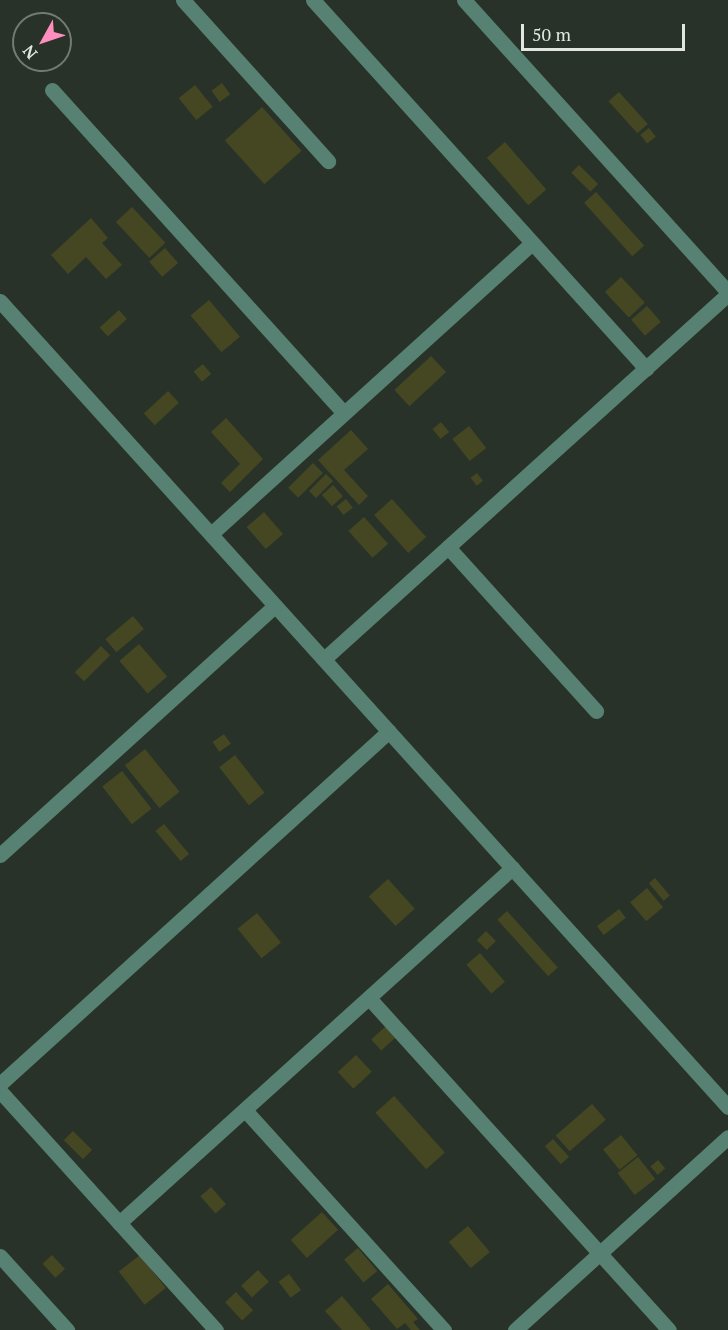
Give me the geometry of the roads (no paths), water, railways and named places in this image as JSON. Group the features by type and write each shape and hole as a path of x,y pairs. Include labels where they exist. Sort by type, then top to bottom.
{"street":[{"path":"183,0 328,161"},
{"path":"313,0 646,369"},
{"path":"324,659 728,293 464,0"},
{"path":"52,90 344,413"},
{"path":"211,534 532,243"},
{"path":"0,301 728,1107"},
{"path":"448,547 596,711"},
{"path":"0,855 275,606"},
{"path":"0,1084 389,731"},
{"path":"120,1223 512,868"},
{"path":"369,998 669,1330"},
{"path":"0,1091 216,1330"},
{"path":"245,1110 444,1330"},
{"path":"515,1330 728,1137"},
{"path":"0,1256 67,1330"}]}
